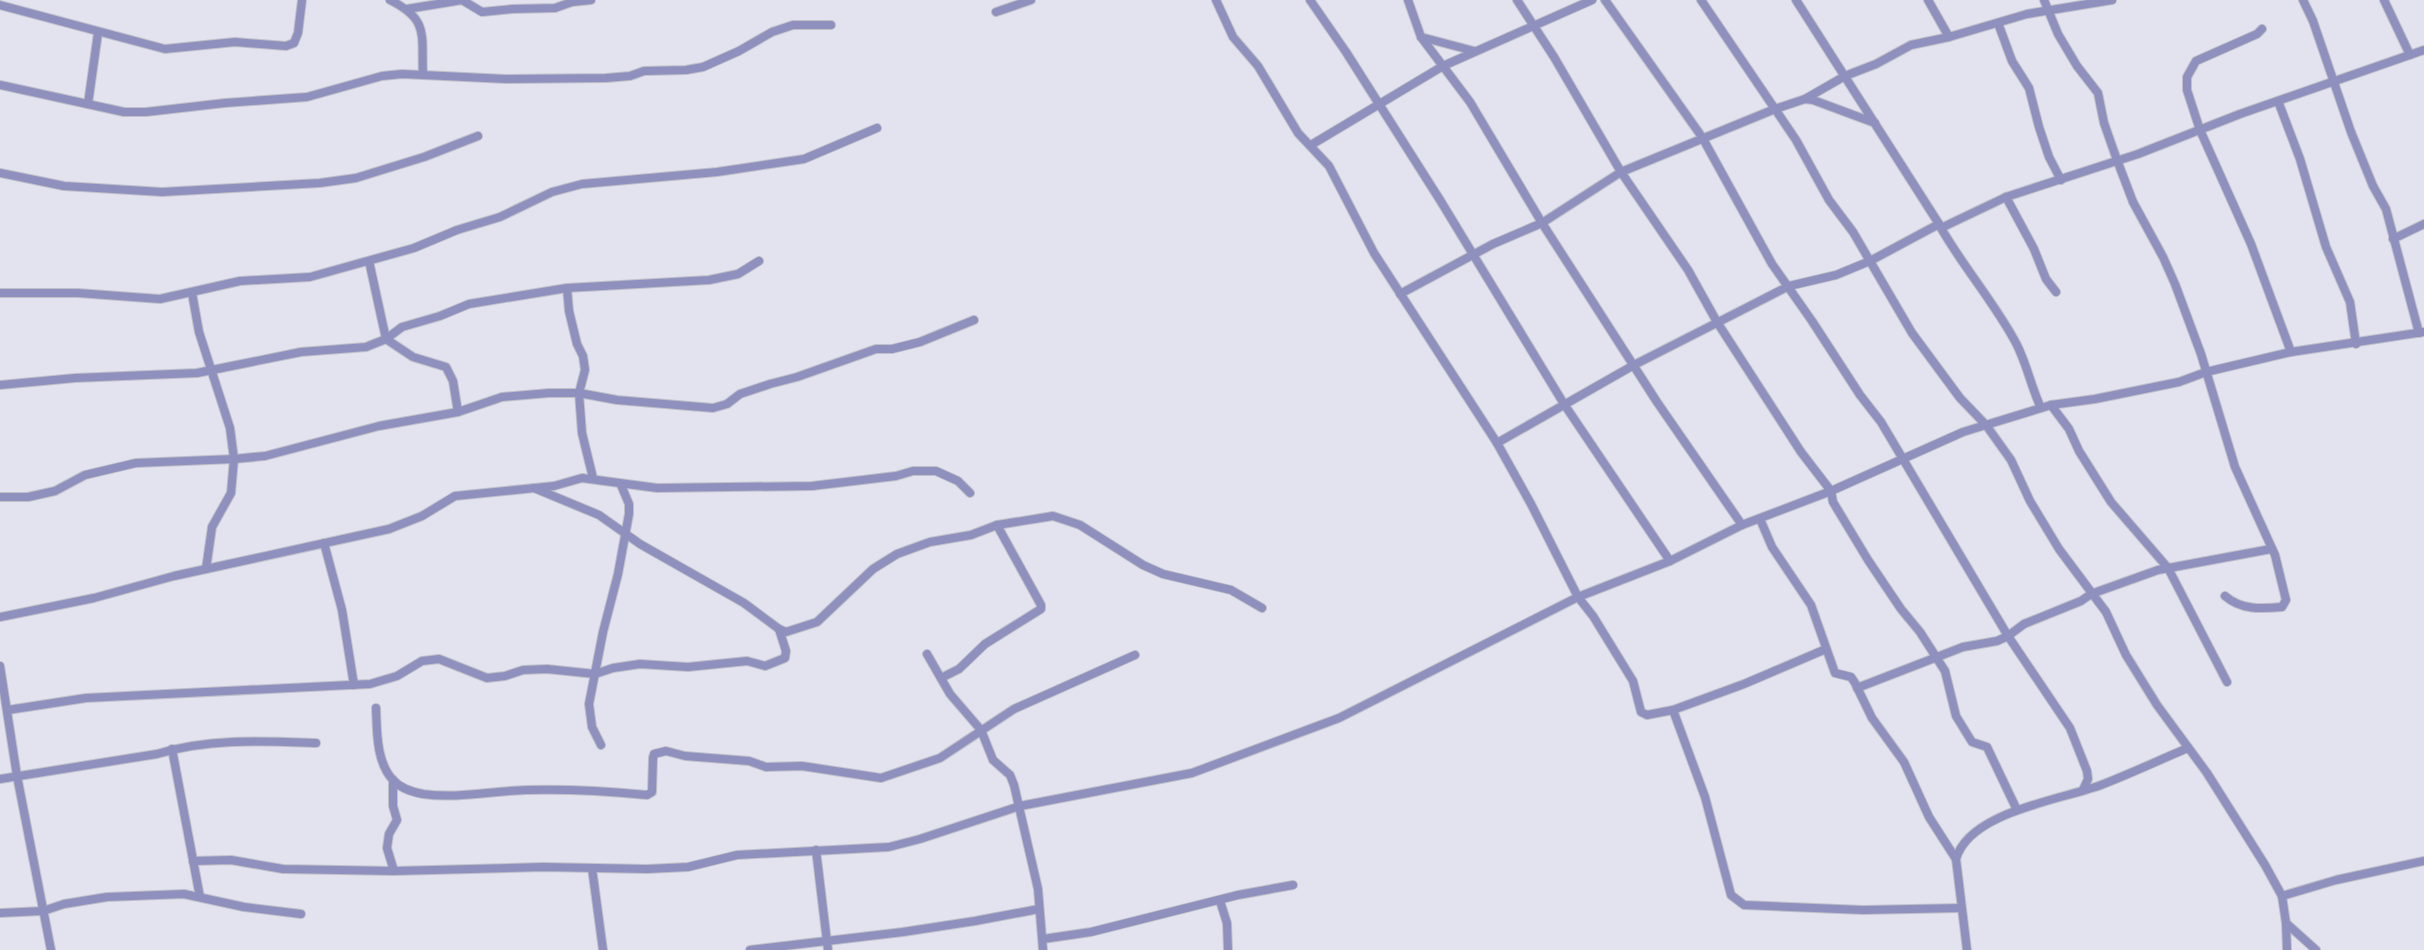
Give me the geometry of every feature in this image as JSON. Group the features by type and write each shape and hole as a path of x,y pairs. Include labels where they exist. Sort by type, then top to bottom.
{"street":[{"path":"0,5 98,33 165,49 235,42 286,46 294,43 298,33 302,0"},
{"path":"390,0 405,5 462,0 482,12 512,9 555,8 572,2 591,0"},
{"path":"996,12 1031,0"},
{"path":"1216,0 1233,37 1258,66 1298,133 1311,145 1329,166 1374,253 1497,443 1532,504 1578,598 1596,621 1633,681 1641,712 1647,715 1673,710 1767,676 1826,649"},
{"path":"1310,0 1346,52 1474,255 1564,404 1670,560"},
{"path":"1408,0 1421,36 1470,102 1542,223 1634,365 1742,525"},
{"path":"1517,0 1534,25 1621,172 1688,270 1717,322 1801,452 1831,491 1833,502 1868,560 1901,609 1920,632 1945,671 1956,716 1972,742 1987,747 2016,810"},
{"path":"1311,145 1379,106 1443,66 1592,0"},
{"path":"1605,0 1702,137 1772,264 1789,286 1860,395 1881,422 2008,636 2070,728 2087,771 2088,779 2083,790"},
{"path":"1701,0 1796,140 1829,200 1870,261 1912,333 1960,398 1986,425 2011,460 2030,501 2059,549 2091,594 2106,612 2126,655 2157,705 2211,780 2282,896 2286,923 2287,950"},
{"path":"1796,0 1940,226 1956,255 1991,300 2026,362 2041,408"},
{"path":"1928,0 1949,37"},
{"path":"2044,0 2058,34 2077,66 2098,93 2104,123 2132,202 2172,277 2206,372 2235,467 2271,549 2285,591 2286,600 2282,607 2236,605 2225,596"},
{"path":"1400,294 1493,244 1542,223 1621,172 1702,137 1775,109 1806,99 1845,76 1876,64 1911,44 1949,37 2027,14 2048,12 2112,0"},
{"path":"193,861 231,860 283,869 394,871 688,867 737,855 888,847 920,840 1020,806 1200,770 1339,718 1578,598 1670,560 1742,525 1760,520 1776,511 1831,491 1963,432 2041,408 2179,382 2206,372 2290,352 2356,344 2422,333 2393,239 2386,209 2373,186 2333,83 2313,21 2303,0"},
{"path":"2384,0 2410,55"},
{"path":"405,5 416,17 421,29 423,75"},
{"path":"1998,23 2012,61 2029,88 2038,127 2049,157 2061,180"},
{"path":"0,85 124,112 146,112 225,103 307,97 382,76 423,75 506,79 606,78 630,76 644,72 686,70 703,67 739,51 772,32 793,25 830,26"},
{"path":"2262,29 2257,34 2196,61 2191,67 2187,77 2187,90 2200,130 2244,226 2290,352"},
{"path":"88,104 98,33"},
{"path":"1421,36 1474,51"},
{"path":"1497,443 1634,365 1789,286 1836,275 1870,261 1940,226 2006,197 2061,180 2278,101 2424,50"},
{"path":"1806,99 1821,102 1875,123"},
{"path":"2278,101 2300,159 2326,247 2350,302 2356,344"},
{"path":"0,293 78,293 160,299 192,293 204,288 240,282 310,277 414,248 457,230 500,217 552,192 582,184 717,172 804,159 877,128"},
{"path":"0,173 64,186 162,192 320,183 356,178 424,157 478,136"},
{"path":"2006,197 2034,249 2046,279 2056,292"},
{"path":"2393,239 2424,224"},
{"path":"369,261 386,339 413,357 446,367 453,381 458,412"},
{"path":"0,385 75,378 197,373 301,352 366,347 386,339 402,327 440,316 469,304 567,288 709,280 738,274 759,261"},
{"path":"567,288 569,311 574,324 577,344 583,356 585,370 579,393 582,432 593,478"},
{"path":"192,293 199,332 210,370 230,428 234,459 231,493 212,527 206,569"},
{"path":"0,497 28,497 55,491 85,475 136,463 234,459 265,456 379,426 458,412 502,397 549,392 579,393 617,400 713,408 727,404 740,394 797,377 876,349 892,349 920,342 974,320"},
{"path":"2051,406 2069,429 2079,452 2111,502 2168,568 2227,682"},
{"path":"0,617 94,598 206,569 406,523 454,496 534,488 582,478 593,478 621,485 664,488 812,486 896,476 913,471 936,471 958,481 970,493"},
{"path":"600,745 592,727 589,704 603,632 618,574 629,504 621,485"},
{"path":"534,488 599,515 646,548 744,602 778,629 786,632 806,627 817,622 873,569 897,554 930,542 971,535 997,525 1053,516 1080,525 1143,565 1163,574 1231,590 1262,608"},
{"path":"1760,520 1772,547 1811,606 1819,624 1835,673 1851,677 1872,718 1904,762 1929,817 1956,859"},
{"path":"941,678 959,669 985,644 1041,609 1041,605 997,525"},
{"path":"324,543 342,610 354,685"},
{"path":"1857,688 1963,647 1997,641 2008,636 2024,624 2081,601 2091,594 2168,568 2271,549"},
{"path":"8,710 86,698 370,684 397,676 422,661 439,659 487,678 505,676 523,670 548,670 595,674 613,668 640,664 688,667 748,661 765,666 785,658 786,651 778,629"},
{"path":"928,654 950,694 980,730 993,760 1010,775 1020,806 1038,889 1038,908 1043,939 1043,950"},
{"path":"393,780 406,790 423,794 602,790 650,795 653,758 654,754 658,751 685,756 749,761 766,767 802,766 881,778 940,758 980,730 1014,709 1135,655"},
{"path":"0,666 3,698 8,710 17,776 51,950"},
{"path":"376,708 378,749 393,780 393,806 397,820 389,834 387,848 394,871"},
{"path":"1673,710 1706,797 1731,895 1744,905 1863,910 1961,908"},
{"path":"0,779 157,754 172,749 207,744 238,742 316,743"},
{"path":"1967,950 1956,859 1959,847 1970,835 2016,810 2100,785 2188,748"},
{"path":"172,749 200,897"},
{"path":"816,850 828,950"},
{"path":"2282,896 2336,880 2424,861"},
{"path":"592,868 603,950"},
{"path":"1043,939 1091,932 1220,901 1238,895 1293,885"},
{"path":"0,913 43,911 64,904 107,897 184,894 244,907 301,914"},
{"path":"1220,901 1227,923 1228,950"},
{"path":"750,950 975,922 1038,908"},
{"path":"2286,923 2316,950"}]}
